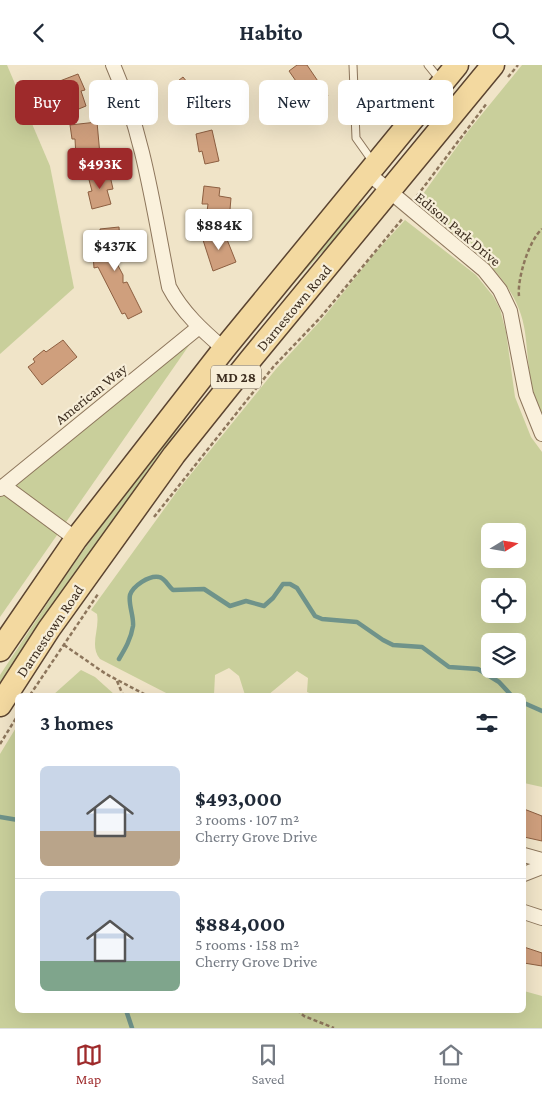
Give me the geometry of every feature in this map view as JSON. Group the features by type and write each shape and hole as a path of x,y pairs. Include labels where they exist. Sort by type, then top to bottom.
{"main road":[{"name":"Darnestown Road","path":"445,80 457,65"},
{"name":"Darnestown Road","path":"0,705 49,629 174,455 250,360 390,193 500,73"},
{"name":"Darnestown Road","path":"0,650 76,539 224,349 409,125"}],"street":[{"path":"113,65 122,87 143,156 169,287 176,301 199,327 224,349"},
{"name":"Edison Park Drive","path":"372,170 390,193 484,270 502,295 514,326 526,394 542,435"},
{"name":"American Way","path":"76,539 2,487 199,327"},
{"path":"526,855 542,859"},
{"path":"526,874 542,867"},
{"path":"526,913 542,918"}],"lane":[{"path":"353,65 356,138 372,170"},
{"path":"428,65 440,80"}],"path":[{"path":"500,73 518,65"},
{"path":"148,524 274,366 320,318 409,209 491,99"},
{"path":"520,302 521,277 530,244 534,236 542,229"},
{"path":"31,693 99,593"},
{"path":"65,643 116,680 142,693"},
{"path":"116,680 122,693"},
{"path":"0,744 15,720"},
{"path":"300,1013 334,1028"}],"green space":[{"path":"0,65 7,65 15,84 15,125 33,125 50,166 74,288 0,354"},
{"path":"522,65 542,65 542,421 534,399 525,332 520,312 511,294 500,277 486,262 423,209 418,201 469,130"},
{"path":"359,205 362,207 337,243 321,253 277,302 345,217"},
{"path":"405,220 476,275 493,296 500,309 506,332 515,397 531,437 542,452 542,787 526,783 526,693 309,693 307,692 308,678 297,671 270,693 244,693 239,676 229,668 215,675 214,693 166,693 100,659 95,649 97,614 91,610 178,490 276,369 323,318 374,254"},
{"path":"190,344 0,617 0,495"},
{"path":"212,383 147,471 0,698 0,675 66,575 110,513"},
{"path":"81,670 95,677 113,693 55,693"},
{"path":"15,729 15,1013 526,1013 526,992 542,996 542,1028 0,1028 0,754"}],"building":[{"path":"297,65 307,65 317,80 295,80 289,71"},
{"path":"78,74 85,90 81,91 86,106 79,109 79,80 62,80"},
{"path":"89,123 89,125 97,125 100,155 76,157 75,139 72,139 70,125"},
{"path":"212,130 219,161 205,164 202,151 199,152 196,134"},
{"path":"109,171 113,189 107,190 111,204 92,209 88,192 92,191 88,176"},
{"path":"204,186 220,188 219,196 231,198 229,221 206,219 208,204 202,204"},
{"path":"119,227 121,258 114,258 123,275 123,283 127,282 142,312 128,319 125,313 122,314 98,267 94,268 93,255 102,255 100,229"},
{"path":"224,232 236,262 213,271 203,240"},
{"path":"63,340 77,357 42,385 28,367 35,362 33,359 44,350 46,352"},
{"path":"526,810 542,816 542,841 526,837"},
{"path":"526,948 542,953 542,966 526,963"}],"waterway":[{"path":"119,659 126,648 133,626 130,595 134,588 146,579 159,577 165,580 173,590 204,589 230,606 246,601 264,606 273,598 283,584 290,584 297,588 315,616 322,619 357,622 393,645 422,647 449,667 478,669 499,682 509,693"},
{"path":"526,704 542,711"},
{"path":"0,817 15,820"},
{"path":"127,1013 132,1028"}]}
